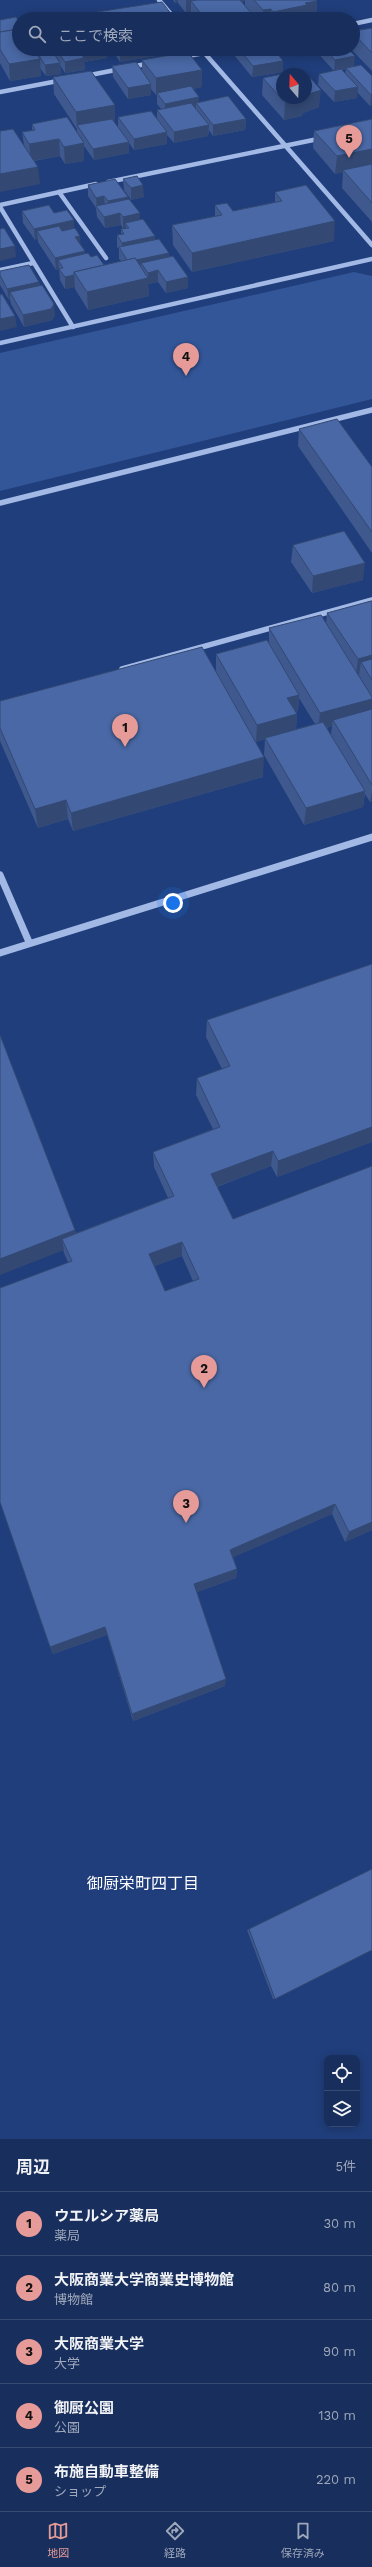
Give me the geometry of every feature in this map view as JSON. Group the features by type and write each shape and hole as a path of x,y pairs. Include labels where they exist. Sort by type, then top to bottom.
{"street":[{"path":"159,0 169,12"},
{"path":"360,23 372,20"},
{"path":"181,58 190,56"},
{"path":"207,56 372,245"},
{"path":"78,77 157,62"},
{"path":"0,92 71,78"},
{"path":"73,327 0,206 59,192 325,137"},
{"path":"59,192 106,258"},
{"path":"0,343 372,259"},
{"path":"0,270 33,263"},
{"path":"0,503 372,410"},
{"path":"114,671 372,600"},
{"path":"0,953 29,942 372,837"},
{"path":"0,875 29,942"}],"shaded area":[{"path":"354,272 372,276 372,399 0,491 0,353"}],"building":[{"path":"240,0 250,12 200,12 191,1"},
{"path":"254,0 317,1 305,3 307,5 273,12 271,9 263,10"},
{"path":"162,2 170,12 97,12"},
{"path":"12,18 12,30 0,32 0,20"},
{"path":"372,28 372,53 360,40 360,30"},
{"path":"12,30 12,56 38,56 40,59 9,64 0,49 0,32"},
{"path":"39,56 56,56 60,63 45,65"},
{"path":"61,56 83,56 84,58 65,62"},
{"path":"165,56 191,56 202,70 156,78 142,60"},
{"path":"245,56 279,56 283,61 253,66"},
{"path":"331,56 355,56 335,60"},
{"path":"136,62 151,84 128,88 112,66"},
{"path":"361,65 372,76 371,95 346,68"},
{"path":"341,69 358,87 335,91 319,74"},
{"path":"91,71 115,105 76,112 53,77"},
{"path":"276,75 276,93 263,78"},
{"path":"312,80 321,90 312,93"},
{"path":"191,86 199,97 165,104 157,93"},
{"path":"228,96 246,119 213,125 196,103"},
{"path":"191,103 209,125 174,132 157,110"},
{"path":"151,111 167,132 134,139 118,117"},
{"path":"67,117 84,143 64,147 59,139 29,144 22,132 35,130 32,124"},
{"path":"112,119 129,142 93,149 77,125"},
{"path":"372,119 372,149 337,156 314,131"},
{"path":"13,129 38,167 0,174 0,131"},
{"path":"372,164 372,203 343,170"},
{"path":"137,176 143,185 131,188 123,179"},
{"path":"115,179 128,197 108,201 104,196 96,198 88,185"},
{"path":"306,185 335,221 192,253 172,225 222,215 215,205 227,203 233,211 282,201 275,192"},
{"path":"129,199 140,213 123,217 120,213 104,217 96,206"},
{"path":"49,205 54,213 67,210 74,220 34,229 22,211"},
{"path":"143,219 155,236 122,243 117,235 124,234 121,229 129,228 125,223"},
{"path":"59,226 62,231 75,228 80,236 75,237 85,251 55,258 37,231"},
{"path":"4,228 15,246 0,249 0,229"},
{"path":"159,239 169,253 136,260 135,258 127,260 119,247"},
{"path":"88,253 91,257 97,255 104,265 74,272 74,275 65,277 59,269 63,268 58,260"},
{"path":"173,256 188,277 166,282 158,270 148,273 141,263"},
{"path":"135,258 148,278 87,292 74,272"},
{"path":"29,265 39,282 7,289 0,275 0,271"},
{"path":"42,285 54,304 51,309 23,315 10,292"},
{"path":"2,294 15,316 0,319 0,295"},
{"path":"337,419 372,467 372,532 299,429"},
{"path":"344,531 365,563 313,576 293,545"},
{"path":"372,601 372,655 358,659 327,613"},
{"path":"321,615 372,699 320,713 269,628"},
{"path":"267,640 299,695 287,698 297,714 257,725 216,654"},
{"path":"202,647 264,757 71,813 66,800 35,809 0,728 0,701"},
{"path":"372,659 372,680 361,662"},
{"path":"372,709 372,785 333,720"},
{"path":"323,722 365,791 306,808 265,738"},
{"path":"372,964 372,1127 278,1161 273,1151 211,1174 233,1219 372,1166 372,1522 349,1532 335,1504 230,1550 237,1569 194,1584 226,1679 132,1714 105,1627 50,1647 0,1502 0,1288 72,1261 62,1239 174,1196 153,1152 220,1127 197,1078 230,1066 207,1020","holes":["182,1242 199,1279 165,1291 149,1254"]},
{"path":"0,1035 75,1230 0,1259"},
{"path":"372,1869 372,1950 275,1999 249,1929"}],"place":[{"name":"布施自動車整備","path":"349,158"},
{"name":"御厨公園","path":"186,376"},
{"name":"ウエルシア薬局","path":"125,747"},
{"name":"大阪商業大学商業史博物館","path":"204,1388"},
{"name":"大阪商業大学","path":"186,1523"}],"district":[{"name":"御厨栄町四丁目","path":"143,1883"}]}
